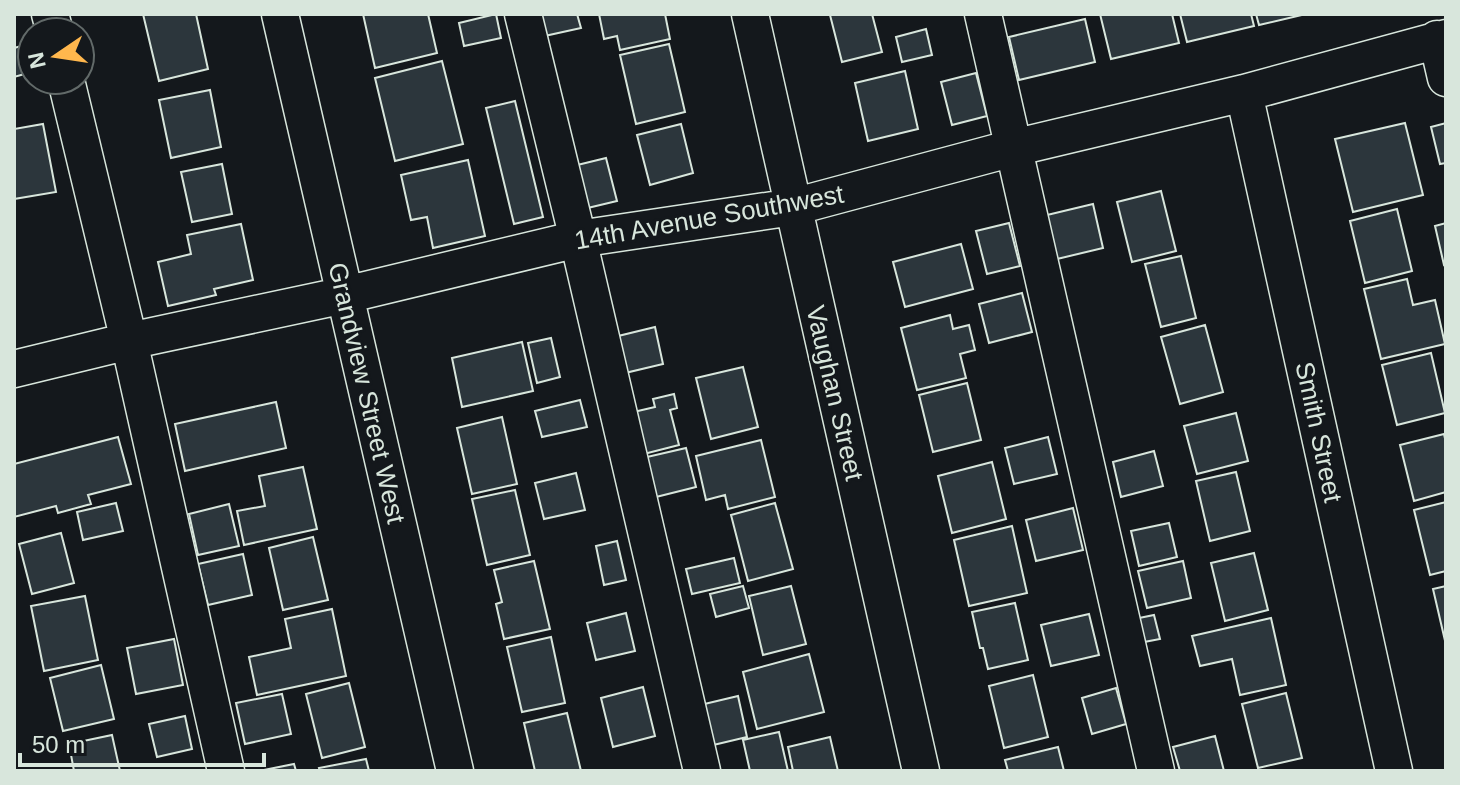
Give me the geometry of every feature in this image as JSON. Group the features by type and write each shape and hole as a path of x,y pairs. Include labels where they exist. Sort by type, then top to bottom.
{"street":[{"name":"Grandview Street West","path":"280,14 455,771"},
{"path":"523,14 702,771"},
{"name":"Vaughan Street","path":"750,14 921,771"},
{"path":"983,14 1156,771"},
{"name":"14th Avenue Southwest","path":"14,369 578,239 793,207 1013,148 1244,93 1442,38"},
{"path":"1442,38 1446,78"},
{"name":"Smith Street","path":"1244,93 1394,771"},
{"path":"70,96 129,341 226,771"}],"building":[{"path":"143,14 196,14 208,69 159,81"},
{"path":"363,14 428,14 437,53 375,68"},
{"path":"496,14 501,38 464,46 459,23"},
{"path":"535,14 577,14 581,28 540,37"},
{"path":"599,14 665,14 670,39 620,50 617,36 604,39"},
{"path":"872,14 882,52 842,62 830,15"},
{"path":"1100,14 1172,14 1179,43 1111,59"},
{"path":"1180,14 1251,14 1254,26 1187,42"},
{"path":"1256,14 1306,14 1259,25"},
{"path":"1085,19 1095,62 1019,80 1009,37"},
{"path":"926,29 932,55 902,62 896,37"},
{"path":"669,44 685,112 636,124 620,55"},
{"path":"16,47 14,77 14,48"},
{"path":"442,61 463,144 395,161 375,78"},
{"path":"905,71 918,129 868,141 855,83"},
{"path":"976,73 987,116 952,125 941,82"},
{"path":"210,90 221,147 171,158 159,100"},
{"path":"515,101 543,217 514,224 486,108"},
{"path":"1405,123 1423,195 1353,212 1335,139"},
{"path":"1446,123 1446,163 1440,164 1431,127"},
{"path":"43,124 56,192 14,199 14,129"},
{"path":"681,124 693,173 650,185 637,135"},
{"path":"606,158 617,201 575,211 565,168"},
{"path":"468,160 485,236 433,248 427,217 411,220 401,175"},
{"path":"222,164 232,214 192,222 181,172"},
{"path":"1161,191 1176,251 1132,262 1117,202"},
{"path":"1093,204 1103,248 1057,259 1047,215"},
{"path":"1397,209 1412,271 1365,283 1350,221"},
{"path":"1009,223 1020,266 987,274 976,231"},
{"path":"1446,223 1446,264 1444,265 1435,226"},
{"path":"241,224 253,280 214,289 216,295 168,306 158,262 191,254 187,235"},
{"path":"961,244 973,289 905,307 893,262"},
{"path":"1181,256 1196,318 1161,327 1145,264"},
{"path":"1407,279 1413,305 1435,300 1445,344 1381,359 1364,289"},
{"path":"1022,293 1032,332 989,343 979,304"},
{"path":"950,315 953,329 969,325 975,350 960,354 966,378 917,390 901,328"},
{"path":"1205,325 1223,392 1180,404 1161,337"},
{"path":"655,327 663,364 625,373 606,339"},
{"path":"551,338 560,377 537,383 528,343"},
{"path":"522,342 533,391 462,407 452,358"},
{"path":"1431,353 1445,413 1397,425 1382,365"},
{"path":"743,367 758,427 711,439 696,378"},
{"path":"967,383 981,440 933,452 919,395"},
{"path":"674,394 677,408 670,410 679,445 636,456 625,414 655,407 653,399"},
{"path":"580,400 587,427 542,437 535,411"},
{"path":"276,402 286,448 185,471 175,424"},
{"path":"1236,413 1248,461 1197,474 1184,426"},
{"path":"502,417 517,484 472,494 457,428"},
{"path":"1444,434 1446,492 1414,501 1400,445"},
{"path":"118,437 131,484 88,495 91,504 58,513 56,506 14,517 14,464"},
{"path":"1048,437 1057,474 1014,484 1005,448"},
{"path":"761,440 775,497 728,509 725,495 706,500 696,456"},
{"path":"686,448 696,487 656,497 647,457"},
{"path":"1154,451 1163,486 1121,497 1113,462"},
{"path":"992,462 1006,519 952,533 938,476"},
{"path":"303,467 317,529 244,545 237,511 265,506 259,476"},
{"path":"1236,472 1250,531 1210,541 1196,481"},
{"path":"576,473 585,510 544,519 535,483"},
{"path":"515,490 530,555 487,565 472,499"},
{"path":"1446,502 1446,571 1430,575 1414,510"},
{"path":"116,503 123,531 83,540 77,512"},
{"path":"775,503 793,569 748,581 731,515"},
{"path":"229,504 239,546 198,555 189,514"},
{"path":"1073,508 1083,550 1036,561 1026,520"},
{"path":"1169,523 1177,557 1139,566 1131,531"},
{"path":"1012,526 1027,593 969,606 954,540"},
{"path":"61,533 74,583 32,594 19,544"},
{"path":"313,537 328,600 283,610 269,548"},
{"path":"617,541 626,580 604,585 596,546"},
{"path":"1254,553 1268,610 1225,621 1211,563"},
{"path":"243,554 252,595 208,605 198,564"},
{"path":"734,558 740,583 692,594 686,569"},
{"path":"534,561 550,629 504,639 496,604 502,602 494,570"},
{"path":"1183,561 1191,598 1147,608 1138,571"},
{"path":"743,586 749,608 716,617 710,594"},
{"path":"791,586 806,644 763,655 749,596"},
{"path":"1446,586 1446,645 1433,589"},
{"path":"85,596 98,660 44,671 31,606"},
{"path":"1015,603 1028,660 988,669 972,612"},
{"path":"332,609 346,676 257,695 249,657 291,648 285,619"},
{"path":"626,613 635,651 596,660 587,623"},
{"path":"1089,614 1099,655 1051,666 1041,625"},
{"path":"1154,615 1160,639 1144,642 1139,618"},
{"path":"1271,618 1286,685 1240,695 1232,659 1200,666 1192,636"},
{"path":"551,637 565,703 522,712 507,647"},
{"path":"174,639 183,685 136,694 127,648"},
{"path":"809,654 824,712 757,729 743,672"},
{"path":"101,665 114,719 63,731 50,678"},
{"path":"1033,675 1048,737 1004,748 989,686"},
{"path":"349,683 365,747 322,758 306,694"},
{"path":"643,687 655,736 613,747 601,698"},
{"path":"1116,688 1126,724 1092,734 1082,698"},
{"path":"1286,693 1302,758 1258,768 1242,704"},
{"path":"282,694 291,734 245,744 236,703"},
{"path":"738,696 747,737 705,747 696,706"},
{"path":"567,713 581,771 535,771 524,723"},
{"path":"185,716 192,749 157,757 149,724"},
{"path":"779,732 788,771 750,771 743,740"},
{"path":"112,735 120,771 74,771 69,744"},
{"path":"1215,736 1224,771 1180,771 1173,747"},
{"path":"830,737 838,771 793,771 788,747"},
{"path":"1058,747 1064,771 1008,771 1005,760"},
{"path":"366,759 369,771 320,771 319,768"},
{"path":"294,764 296,771 259,771"}]}
